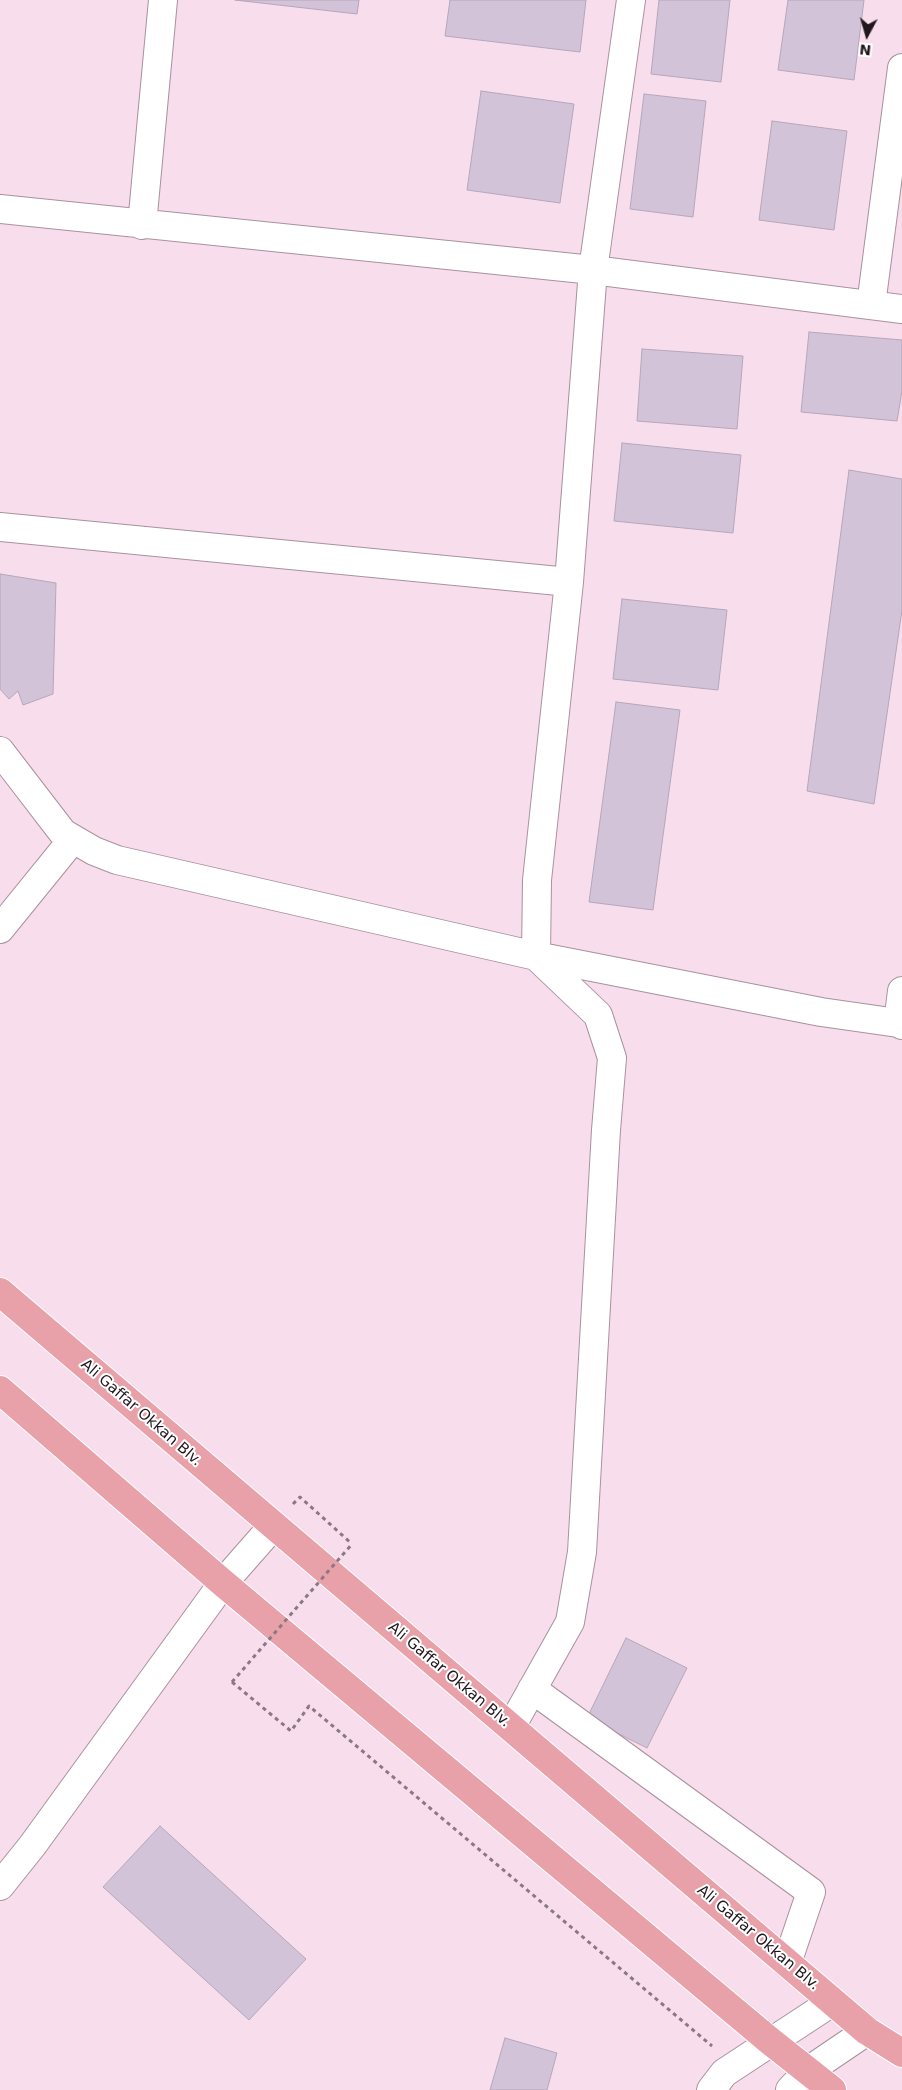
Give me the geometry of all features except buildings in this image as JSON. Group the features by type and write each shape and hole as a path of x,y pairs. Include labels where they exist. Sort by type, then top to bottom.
{"main road":[{"name":"Ali Gaffar Okkan Blv.","path":"0,1292 832,2002 867,2031 902,2053"},
{"path":"0,1390 223,1583 770,2041 799,2081 832,2090"}],"street":[{"path":"142,225 164,0"},
{"path":"511,1727 570,1622 582,1552 606,1130 612,1058 598,1015 536,956 537,880 569,582 593,270 631,0"},
{"path":"871,305 902,68"},
{"path":"0,210 593,270 902,309"},
{"path":"0,527 569,582"},
{"path":"0,751 63,833 94,851 117,860 536,956 821,1012 900,1024 902,991"},
{"path":"0,929 74,839"},
{"path":"0,1886 32,1846 223,1583 272,1526"},
{"path":"532,1689 811,1892 787,1963"},
{"path":"711,2090 724,2073 832,2002"},
{"path":"799,2081 867,2031"}],"path":[{"path":"300,1497 352,1544 232,1682 291,1731 309,1706 736,2066"}]}
